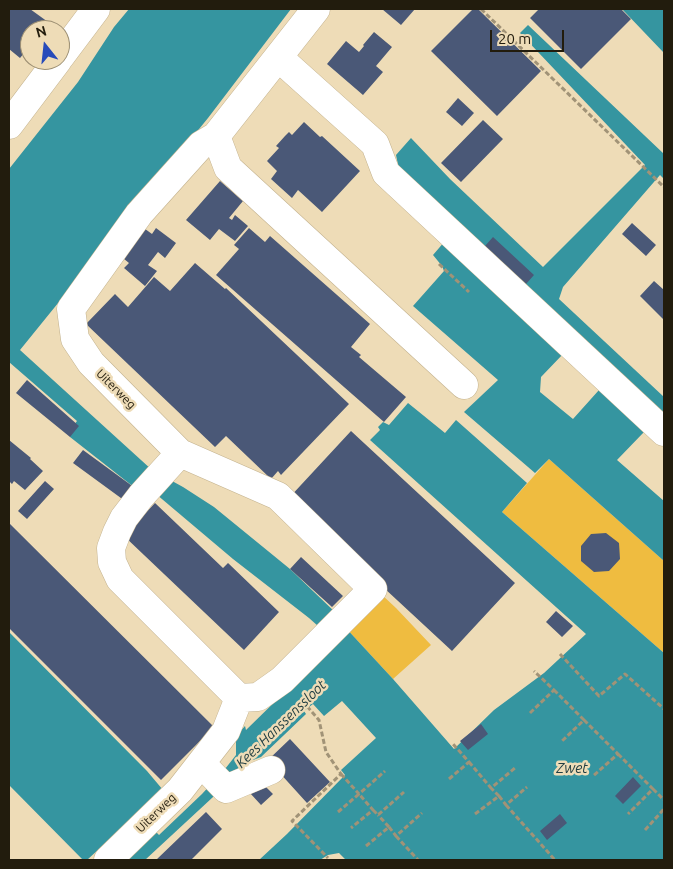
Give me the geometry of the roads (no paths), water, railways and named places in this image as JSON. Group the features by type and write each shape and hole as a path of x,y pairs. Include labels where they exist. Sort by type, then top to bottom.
{"street":[{"path":"70,43 96,9"},
{"name":"Uiterweg","path":"172,462 91,363 75,339 71,309 139,214 201,145 216,136 316,9"},
{"path":"278,57 375,144 386,174 664,432"},
{"path":"9,125 50,70"},
{"path":"216,136 228,168 464,385"},
{"path":"172,462 278,496 373,589 282,680 258,697 239,698 120,579 112,562 111,548 124,518 140,496 172,462"},
{"name":"Uiterweg","path":"213,776 226,731 239,698"},
{"name":"Uiterweg","path":"108,860 180,790 213,776 271,770"}],"water":[{"name":"Zwet","path":"129,9 291,9 208,118 20,350 152,470 214,507 290,569 337,614 344,626 454,749 494,710 544,673 586,634 370,440 380,430 378,427 383,422 389,425 408,403 445,433 456,420 527,483 502,512 664,653 664,860 346,860 339,853 328,855 320,860 259,860 345,775 341,770 376,738 342,701 324,716 313,704 304,711 306,714 261,757 253,760 145,860 116,860 151,827 159,835 202,794 236,755 236,736 245,726 246,730 336,642 156,494 135,488 70,437 70,430 77,421 9,362 9,169 78,82 114,27"},
{"path":"622,9 664,9 664,53"},
{"path":"528,25 664,154 664,179 660,175 563,287 559,299 664,397 664,420 401,179 396,155 411,138 450,179 543,267 645,165 520,33"},
{"path":"445,241 564,353 541,377 540,392 573,419 599,390 644,432 617,460 664,501 664,561 549,459 535,473 464,412 498,380 413,306 444,271 433,255"},
{"path":"9,632 147,771 163,790 87,860 83,860 9,785"}],"water label":[{"name":"Kees Hanssenssloot","path":"281,724"}]}
